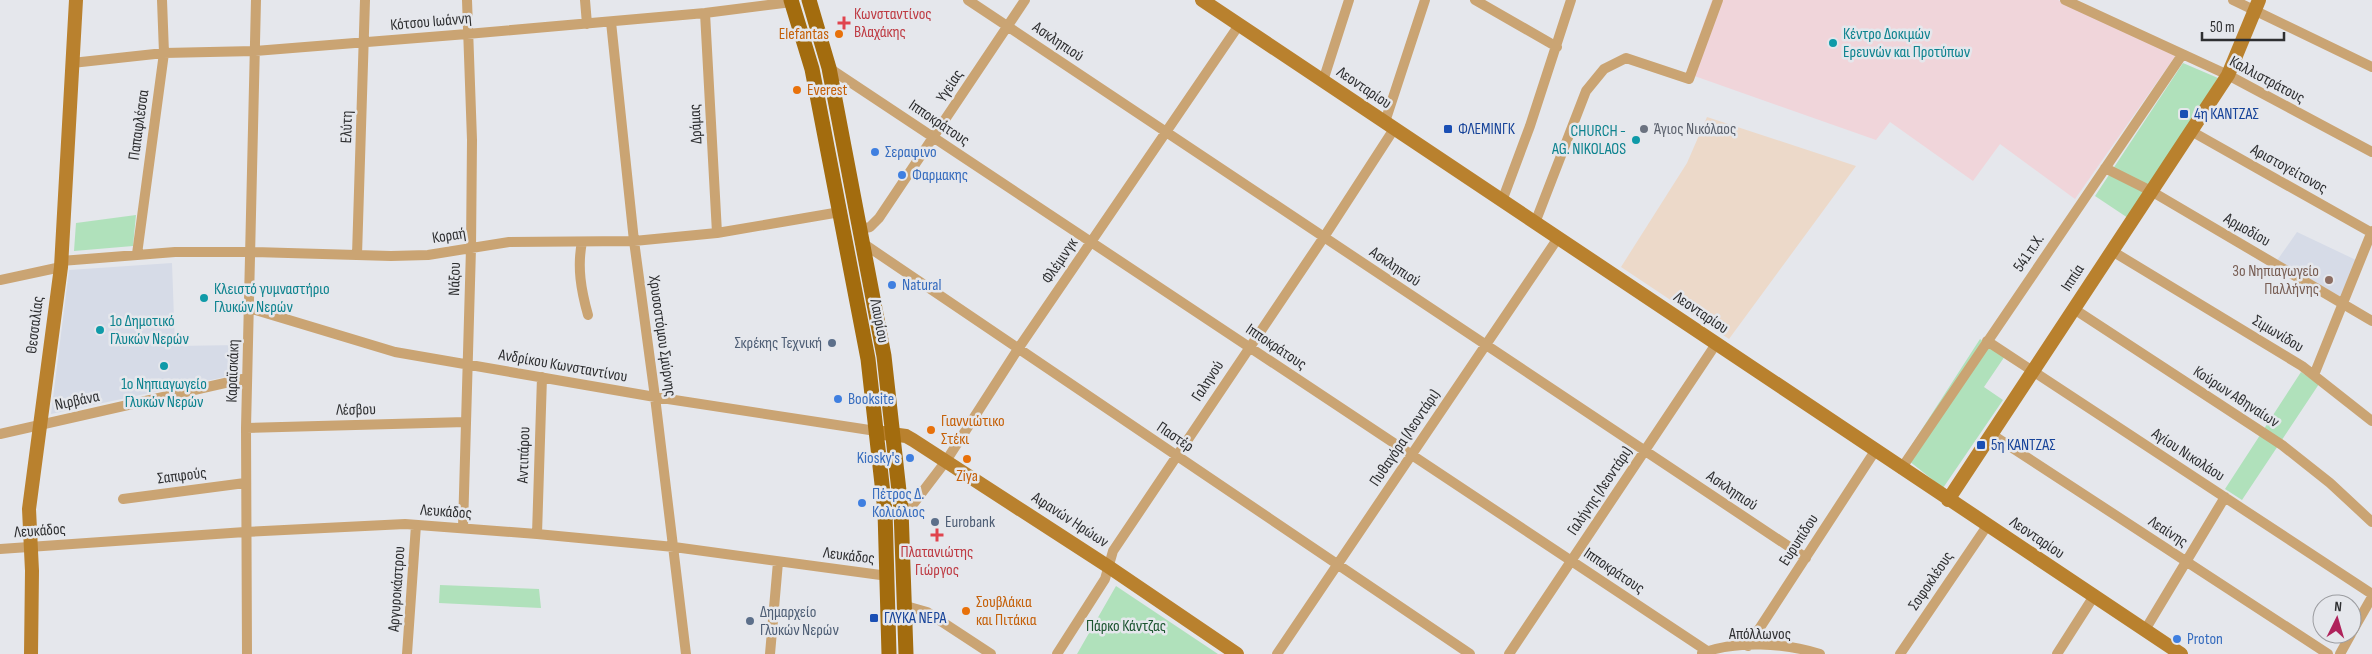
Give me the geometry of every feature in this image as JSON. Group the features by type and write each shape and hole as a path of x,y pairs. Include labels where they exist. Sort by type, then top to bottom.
{"main road":[{"name":"Λαυρίου","path":"809,0 829,68 884,356 901,509 906,606 906,654"},
{"name":"Λαυρίου","path":"791,1 812,69 868,359 884,511 888,576 889,654"}],"street":[{"name":"Θεσσαλίας","path":"31,654 33,596 29,509 61,264 76,0"},
{"name":"Παπαφλέσσα","path":"137,254 164,53 162,0"},
{"name":"Καραϊσκάκη","path":"247,654 246,428 256,0"},
{"name":"Ελύτη","path":"357,255 365,0"},
{"name":"Νάξου","path":"463,528 471,248 472,140 467,0"},
{"path":"585,0 587,24"},
{"name":"Ασκληπιού","path":"968,0 1806,558"},
{"name":"Υγείας","path":"861,229 875,224 1025,0"},
{"name":"Λεονταρίου","path":"1202,0 1901,469 2181,654"},
{"path":"1323,81 1349,0"},
{"name":"Γαληνού","path":"1057,654 1105,579 1113,551 1324,238 1390,126 1425,0"},
{"path":"1475,0 1557,48"},
{"path":"1502,201 1557,48 1572,0"},
{"path":"1535,224 1586,91 1604,69 1626,58 1689,79 1718,0"},
{"path":"2233,0 2257,5 2372,67"},
{"name":"Κότσου Ιωάννη","path":"72,63 164,53 255,51 611,22 705,13 791,1"},
{"name":"Καλλιστράτους","path":"2070,1 2228,75 2372,152"},
{"name":"Ιππία","path":"1948,500 2228,75 2257,5"},
{"name":"Δράμας","path":"705,13 717,233"},
{"name":"Χρυσοστόμου Σμύρνης","path":"611,22 634,241 686,654"},
{"name":"Φλέμινγκ","path":"901,509 914,503 946,461 1018,349 1239,24"},
{"name":"541 π.Χ.","path":"1901,469 2182,55"},
{"name":"Ιπποκράτους","path":"829,68 1571,561 1704,653"},
{"name":"Αριστογείτονος","path":"2191,131 2372,232"},
{"name":"Αρμοδίου","path":"2105,168 2151,191 2372,321"},
{"name":"Κοραή","path":"0,280 61,264 137,254 251,252 428,255 509,242 634,241 717,233 840,212"},
{"path":"2314,375 2372,232"},
{"name":"Πυθαγόρα (Λεοντάρι)","path":"1277,654 1558,238"},
{"path":"582,242 580,283 588,315"},
{"name":"Παστέρ","path":"864,244 1470,654"},
{"name":"Σιμωνίδου","path":"2112,251 2314,375 2372,420"},
{"name":"Ανδρίκου Κωνσταντίνου","path":"250,308 395,352 655,397 876,432"},
{"name":"Κούρων Αθηναίων","path":"2074,309 2282,445 2324,478 2372,522"},
{"name":"Αγίου Νικολάου","path":"1987,341 2372,595"},
{"name":"Γαλήνης (Λεοντάρι)","path":"1509,654 1716,344"},
{"name":"Αντιπάρου","path":"537,534 542,377"},
{"name":"Νιρβάνα","path":"0,434 247,378"},
{"name":"Λέσβου","path":"246,428 466,422"},
{"name":"Αφανών Ηρώων","path":"876,432 906,436 1109,567 1237,654"},
{"name":"Λεαίνης","path":"1991,434 2328,654"},
{"name":"Ευρυπίδου","path":"1748,646 1875,451"},
{"name":"Σαπφούς","path":"123,499 246,483"},
{"path":"2145,630 2226,497"},
{"name":"Λευκάδος","path":"0,549 245,532 416,525 674,547 888,576"},
{"name":"Αργυροκάστρου","path":"407,654 416,525"},
{"name":"Σοφοκλέους","path":"1900,654 1988,526"},
{"path":"770,654 778,562"},
{"path":"2362,614 2372,595"},
{"path":"2057,654 2094,596"},
{"path":"906,606 927,612 991,654"},
{"name":"Απόλλωνος","path":"1704,653 1748,646 1787,647 1820,654"}],"shaded area":[{"path":"1712,0 2058,0 2176,55 2075,199 2000,144 1973,181 1890,122 1876,140 1686,73"},
{"path":"1707,117 1856,166 1729,339 1621,267 1687,163"},
{"name":"3ο Νηπιαγωγείο Παλλήνης","path":"2297,232 2356,260 2343,298 2276,262"},
{"path":"172,263 175,346 240,345 239,374 51,414 69,270"}],"green space":[{"path":"2183,63 2218,78 2128,218 2095,196"},
{"path":"136,215 133,246 74,251 76,223"},
{"path":"1980,339 2005,356 1984,387 2003,400 1943,488 1904,457"},
{"path":"2301,372 2319,384 2242,500 2225,489"},
{"path":"440,585 539,589 541,608 439,603"},
{"name":"Πάρκο Κάντζας","path":"1116,586 1218,654 1077,654"}],"place":[{"name":"Κωνσταντίνος Βλαχάκης","path":"844,23"},
{"name":"Elefantas","path":"839,34"},
{"name":"Κέντρο Δοκιμών Ερευνών και Προτύπων","path":"1833,43"},
{"name":"Everest","path":"797,90"},
{"name":"4η ΚΑΝΤΖΑΣ","path":"2184,114"},
{"name":"ΦΛΕΜΙΝΓΚ","path":"1448,129"},
{"name":"Άγιος Νικόλαος","path":"1644,129"},
{"name":"CHURCH - AG. NIKOLAOS","path":"1636,140"},
{"name":"Σεραφινο","path":"875,152"},
{"name":"Φαρμακης","path":"902,175"},
{"name":"3ο Νηπιαγωγείο Παλλήνης","path":"2329,280"},
{"name":"Natural","path":"892,285"},
{"name":"Κλειστό γυμναστήριο Γλυκών Νερών","path":"204,298"},
{"name":"1ο Δημοτικό Γλυκών Νερών","path":"100,330"},
{"name":"Σκρέκης Τεχνική","path":"832,343"},
{"name":"1ο Νηπιαγωγείο Γλυκών Νερών","path":"164,366"},
{"name":"Booksite","path":"838,399"},
{"name":"Γιαννιώτικο Στέκι","path":"931,430"},
{"name":"5η ΚΑΝΤΖΑΣ","path":"1981,445"},
{"name":"Kiosky's","path":"910,458"},
{"name":"Ziya","path":"967,459"},
{"name":"Πέτρος Δ. Κολιόλιος","path":"862,503"},
{"name":"Eurobank","path":"935,522"},
{"name":"Πλατανιώτης Γιώργος","path":"937,535"},
{"name":"Σουβλάκια και Πιτάκια","path":"966,611"},
{"name":"ΓΛΥΚΑ ΝΕΡΑ","path":"874,618"},
{"name":"Δημαρχείο Γλυκών Νερών","path":"750,621"},
{"name":"Proton","path":"2177,639"}]}
